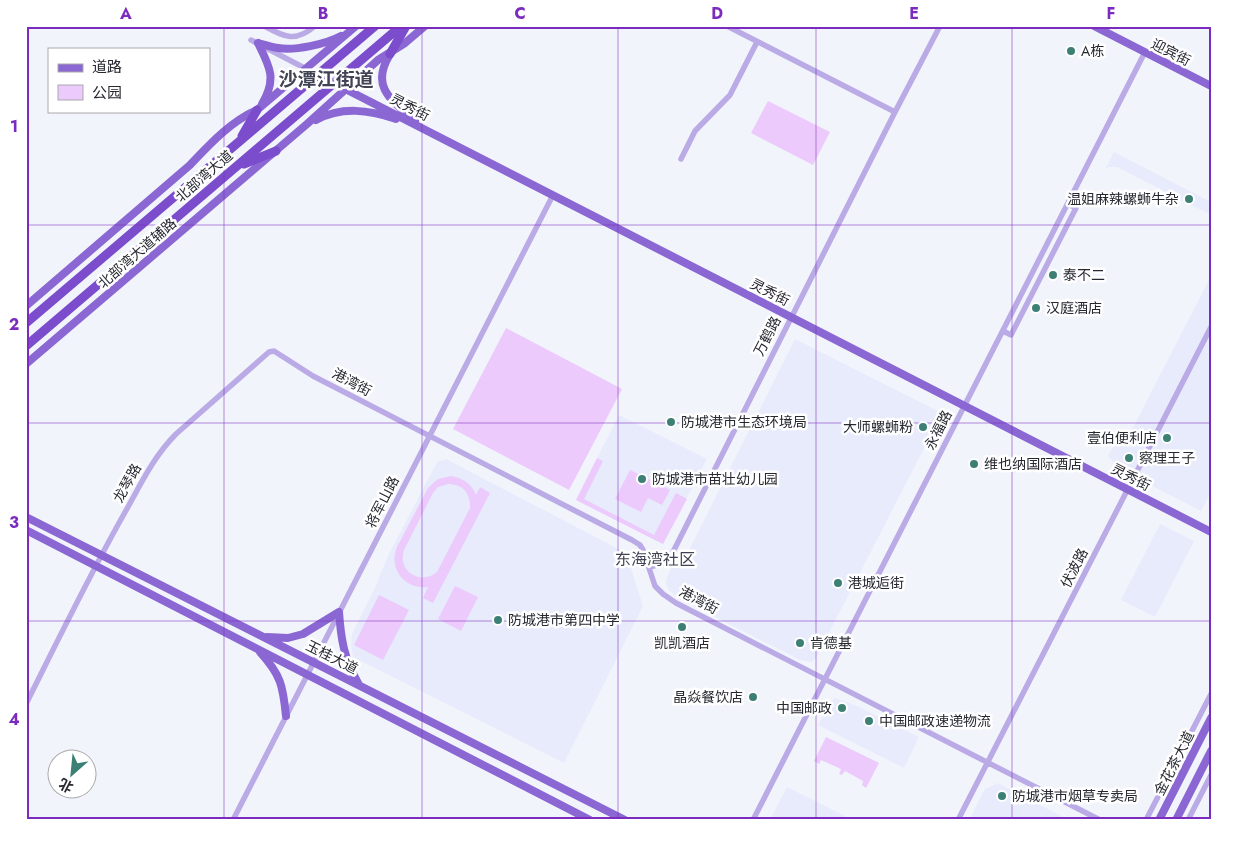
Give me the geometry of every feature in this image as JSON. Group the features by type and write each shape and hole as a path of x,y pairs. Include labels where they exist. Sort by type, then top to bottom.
{"highway":[{"name":"北部湾大道","path":"26,323 375,26"},
{"name":"北部湾大道","path":"26,346 401,26"},
{"path":"390,54 406,26"},
{"path":"238,143 257,110"},
{"path":"237,166 276,150"}],"main road":[{"name":"北部湾大道辅路","path":"26,364 307,124 378,60 390,54 425,26"},
{"name":"迎宾街","path":"1094,26 1211,86"},
{"path":"255,41 280,48 314,45 337,38 355,28"},
{"path":"26,306 190,165 212,142 241,117 257,110 355,28"},
{"path":"255,41 269,66 271,78 270,88 257,110"},
{"path":"390,54 382,72 381,81 384,92 424,129"},
{"name":"灵秀街","path":"318,74 1211,532"},
{"path":"307,124 323,116 340,111 361,110 382,114 424,129"},
{"name":"玉桂大道","path":"26,517 625,820"},
{"name":"玉桂大道","path":"26,530 590,820"},
{"path":"263,636 288,638 303,634 339,612 344,654 359,685"},
{"path":"257,649 272,665 280,680 286,716"},
{"name":"金花茶大道","path":"1158,820 1211,718"},
{"name":"金花茶大道","path":"1176,820 1211,751"}],"street":[{"path":"264,26 277,34 289,37 304,35 315,26"},
{"path":"727,26 894,112"},
{"name":"万鹤路","path":"649,567 662,564 673,552 894,112 940,26"},
{"path":"255,41 318,74"},
{"path":"682,159 696,131 730,95 757,42"},
{"name":"永福路","path":"753,820 1145,52"},
{"name":"将军山路","path":"233,820 553,195"},
{"path":"1003,331 1011,335 1076,208 1068,204"},
{"name":"伏波路","path":"958,820 1211,327"},
{"name":"龙琴路","path":"27,702 95,566 153,462 166,444 269,352 274,352 313,376"},
{"name":"港湾街","path":"313,376 632,540 640,545 643,550 655,586 663,594 1100,820"},
{"path":"1146,820 1211,694"},
{"path":"1188,820 1211,775"}],"shaded area":[{"path":"1114,152 1211,202 1211,215 1117,167 1105,169"},
{"path":"1211,276 1211,492 1201,511 1119,469 1108,456 1115,443 1123,447"},
{"path":"795,339 938,411 937,423 816,658 811,662 800,660 678,598 670,591 666,584 667,577 674,563 681,566"},
{"name":"防城港市苗壮幼儿园","path":"619,415 707,459 663,544 576,500"},
{"name":"防城港市第四中学","path":"446,459 626,553 643,606 564,763 353,657 352,634 375,588 388,556 437,462"},
{"path":"1160,524 1194,541 1155,617 1121,600"},
{"path":"835,698 855,705 919,737 904,768 818,725 830,702"},
{"name":"防城港市烟草专卖局","path":"998,783 1069,820 969,820 985,789"},
{"path":"787,787 853,820 770,820"}],"green space":[{"path":"768,101 830,132 813,165 751,133"},
{"path":"506,328 622,389 569,490 453,429"},
{"path":"597,458 603,461 584,499 654,535 676,493 687,499 663,544 576,500"},
{"path":"630,470 670,490 662,505 648,498 641,512 615,499"},
{"path":"455,477 469,485 476,495 480,487 490,493 433,603 423,598 428,587 412,585 400,576 395,563 395,555 397,547 428,488 438,479","holes":["453,484 465,491 469,498 470,508 437,572 430,576 417,577 407,570 404,564 404,550 433,493 438,487"]},
{"path":"455,586 478,597 461,631 438,619"},
{"path":"379,595 409,610 383,660 354,645"},
{"path":"826,737 879,763 866,788 862,785 863,781 845,771 842,775 839,774 841,769 821,760 819,764 814,761"}],"place":[{"name":"A栋","path":"1071,51"},
{"name":"温姐麻辣螺蛳牛杂","path":"1189,199"},
{"name":"泰不二","path":"1053,275"},
{"name":"汉庭酒店","path":"1036,308"},
{"name":"防城港市生态环境局","path":"671,422"},
{"name":"大师螺蛳粉","path":"923,427"},
{"name":"壹伯便利店","path":"1167,438"},
{"name":"察理王子","path":"1129,458"},
{"name":"维也纳国际酒店","path":"974,464"},
{"name":"防城港市苗壮幼儿园","path":"642,479"},
{"name":"港城逅街","path":"838,583"},
{"name":"防城港市第四中学","path":"498,620"},
{"name":"凯凯酒店","path":"682,627"},
{"name":"肯德基","path":"800,643"},
{"name":"晶焱餐饮店","path":"753,697"},
{"name":"中国邮政","path":"842,708"},
{"name":"中国邮政速递物流","path":"869,721"},
{"name":"防城港市烟草专卖局","path":"1002,796"}],"district":[{"name":"沙潭江街道","path":"326,79"},
{"name":"东海湾社区","path":"655,559"}]}
